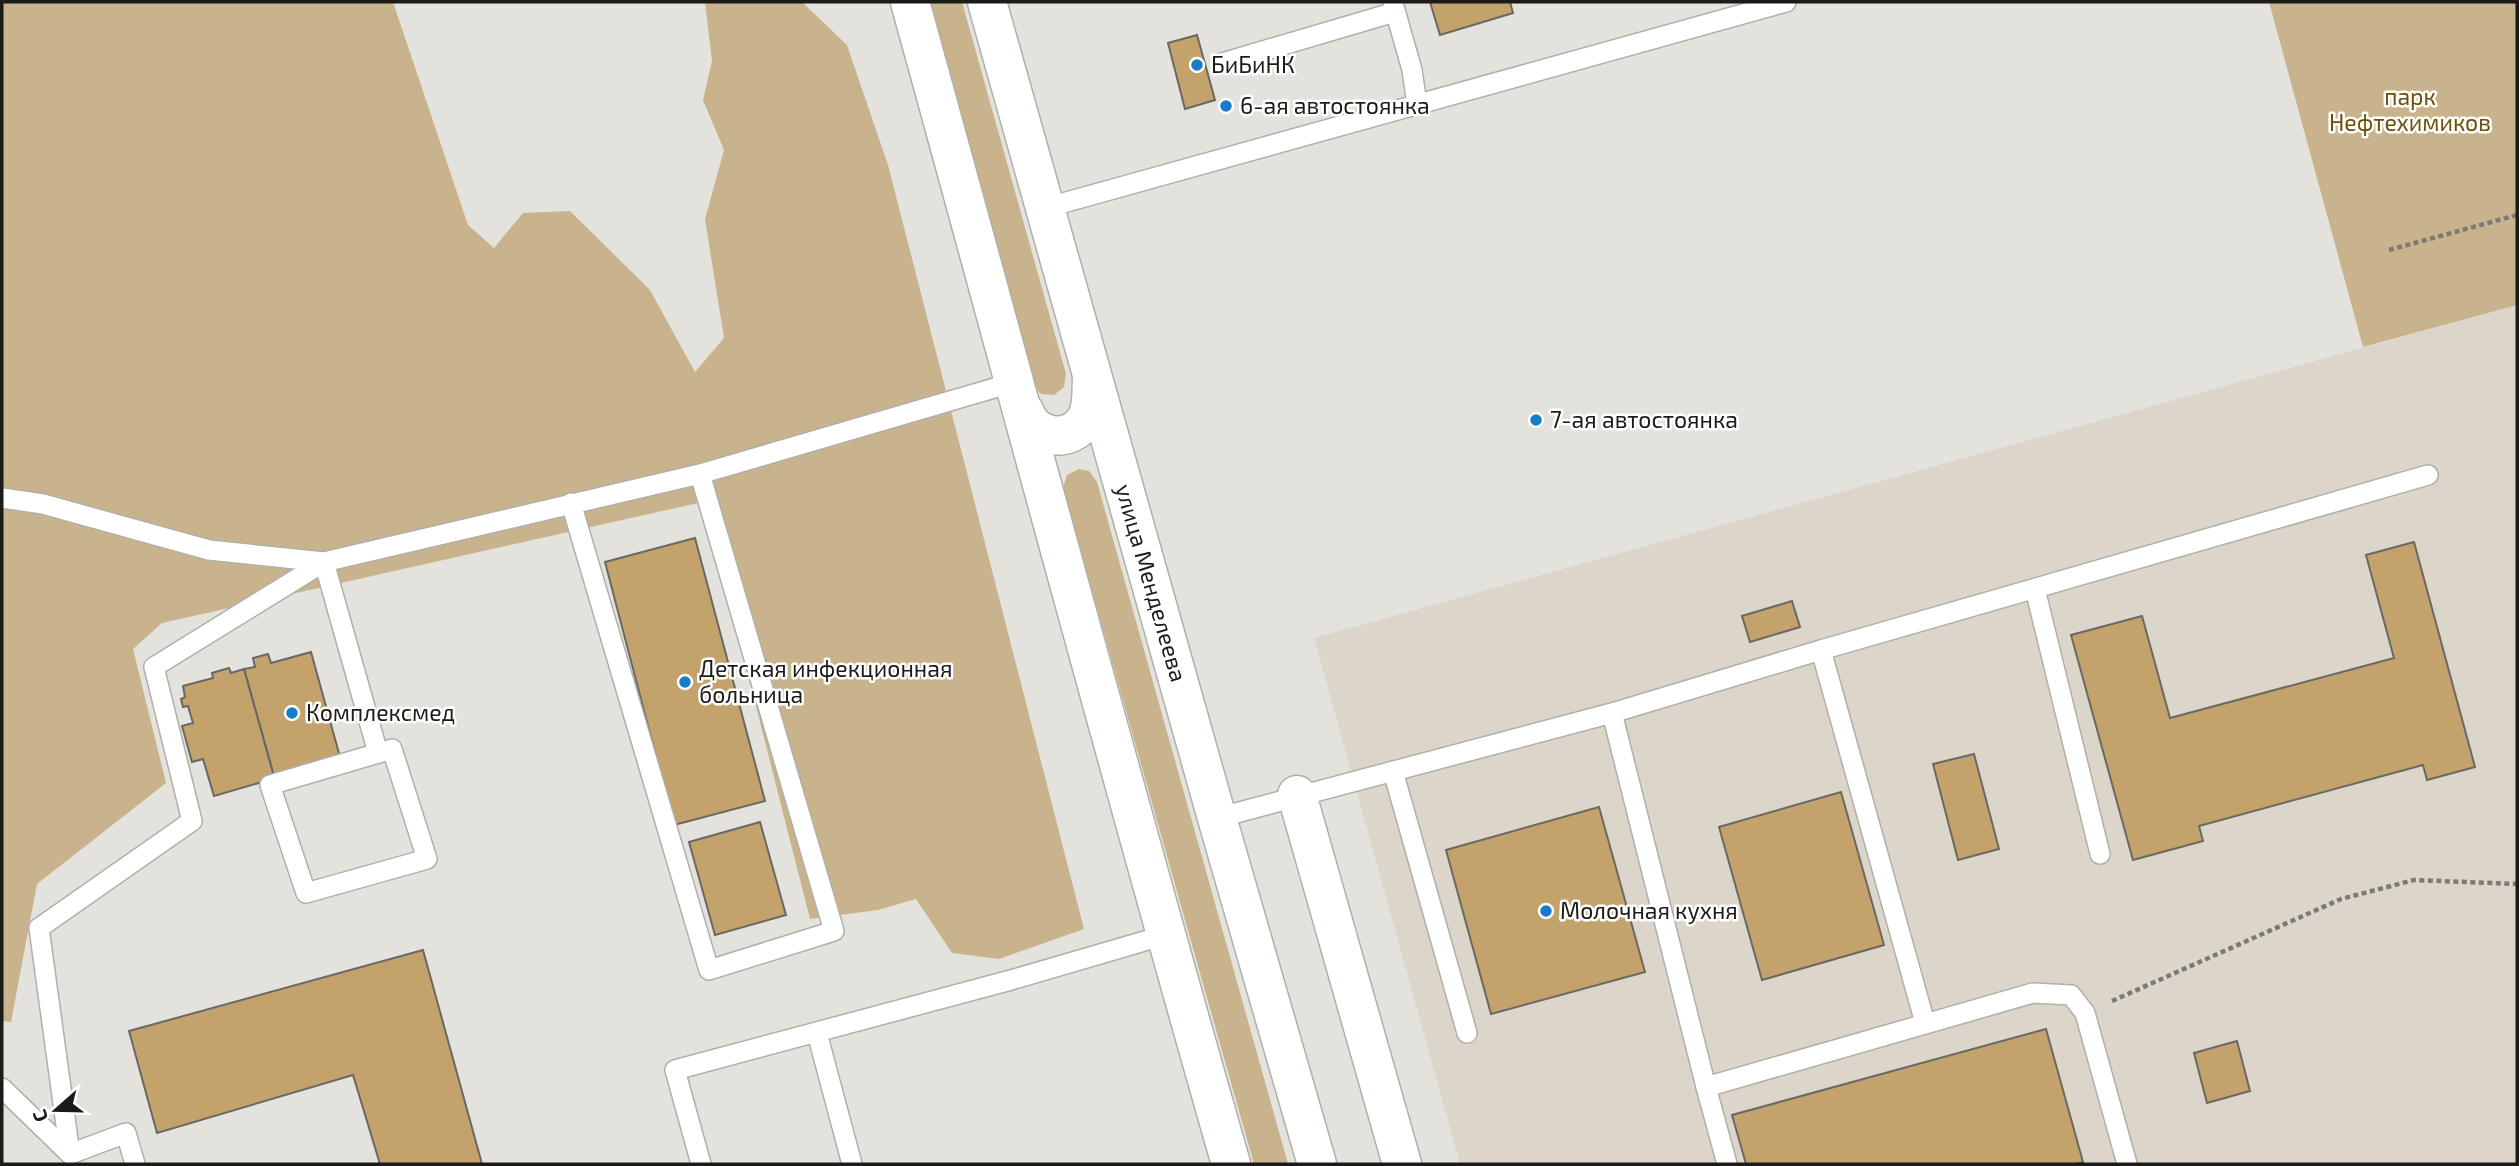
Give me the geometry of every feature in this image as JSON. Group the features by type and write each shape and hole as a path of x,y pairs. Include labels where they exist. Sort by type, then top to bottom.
{"street":[{"path":"909,2 1020,397 1165,935 1231,1164"},
{"name":"улица Менделеева","path":"987,2 1317,1164"},
{"path":"1020,397 1030,423 1046,435 1059,436 1072,432 1082,424 1089,412 1092,374"},
{"path":"1297,795 1402,1164"}],"lane":[{"path":"1045,208 1786,2"},
{"path":"1222,63 1394,7 1412,70 1418,104"},
{"path":"70,1154 39,928 192,821 154,667 324,562 1020,397"},
{"path":"571,503 709,970 834,930 700,474"},
{"path":"1217,818 1612,713 2428,475"},
{"path":"2,498 43,505 209,550 324,562"},
{"path":"324,562 378,753"},
{"path":"2035,589 2100,854"},
{"path":"1821,650 1925,1023"},
{"path":"1612,713 1727,1164"},
{"path":"393,749 426,859 306,893 270,785 378,753 393,749"},
{"path":"1393,771 1467,1033"},
{"path":"701,1164 675,1070 1011,981 1165,935"},
{"path":"1706,1087 2033,993 2071,995 2085,1013 2127,1164"},
{"path":"817,1032 852,1164"},
{"path":"2,1088 70,1154"},
{"path":"70,1154 126,1133 135,1164"}],"path":[{"path":"2389,250 2517,215"},
{"path":"2085,1013 2341,900 2414,880 2517,884"}],"shaded area":[{"path":"2517,305 2517,1164 1460,1164 1314,638"}],"green space":[{"path":"2,2 393,2 468,225 494,248 523,213 570,211 650,290 695,372 724,338 705,219 724,150 703,100 712,61 705,2 802,2 847,45 888,165 1084,929 999,959 952,953 916,899 878,910 810,919 733,616 698,503 162,623 133,649 166,783 37,884 11,1022 2,1021"},
{"path":"929,2 962,2 1066,374 1064,387 1054,395 1041,394 1036,389"},
{"name":"парк Нефтехимиков","path":"2269,2 2517,2 2517,305 2363,347"},
{"path":"1079,469 1089,471 1097,482 1288,1164 1254,1164 1063,488 1067,475"}],"building":[{"path":"1430,2 1510,2 1513,13 1440,35"},
{"path":"1197,35 1215,100 1185,109 1168,43"},
{"name":"Детская инфекционная больница","path":"695,538 765,801 674,825 605,562"},
{"path":"2414,542 2475,767 2427,780 2423,765 2199,826 2203,841 2133,860 2071,635 2142,616 2170,718 2394,658 2366,555"},
{"path":"1792,601 1800,627 1750,642 1742,616"},
{"name":"Комплексмед","path":"311,652 340,757 274,776 244,669 255,667 253,658 268,654 271,663"},
{"path":"229,668 231,673 244,669 278,791 262,782 214,796 203,759 192,762 182,726 193,723 188,706 183,707 183,686 213,678 212,673"},
{"path":"1974,754 1999,849 1958,860 1933,764"},
{"path":"1841,792 1884,945 1762,980 1719,827"},
{"name":"Молочная кухня","path":"1599,807 1645,972 1491,1014 1446,850"},
{"path":"760,822 786,915 715,935 689,842"},
{"path":"423,950 482,1164 380,1164 353,1075 157,1133 129,1031"},
{"path":"2046,1029 2083,1162 1746,1164 1732,1115"},
{"path":"2237,1041 2250,1091 2207,1103 2194,1053"}],"place":[{"name":"БиБиНК","path":"1197,65"},
{"name":"6-ая автостоянка","path":"1226,106"},
{"name":"7-ая автостоянка","path":"1536,420"},
{"name":"Детская инфекционная больница","path":"685,682"},
{"name":"Комплексмед","path":"292,713"},
{"name":"Молочная кухня","path":"1546,911"}]}
